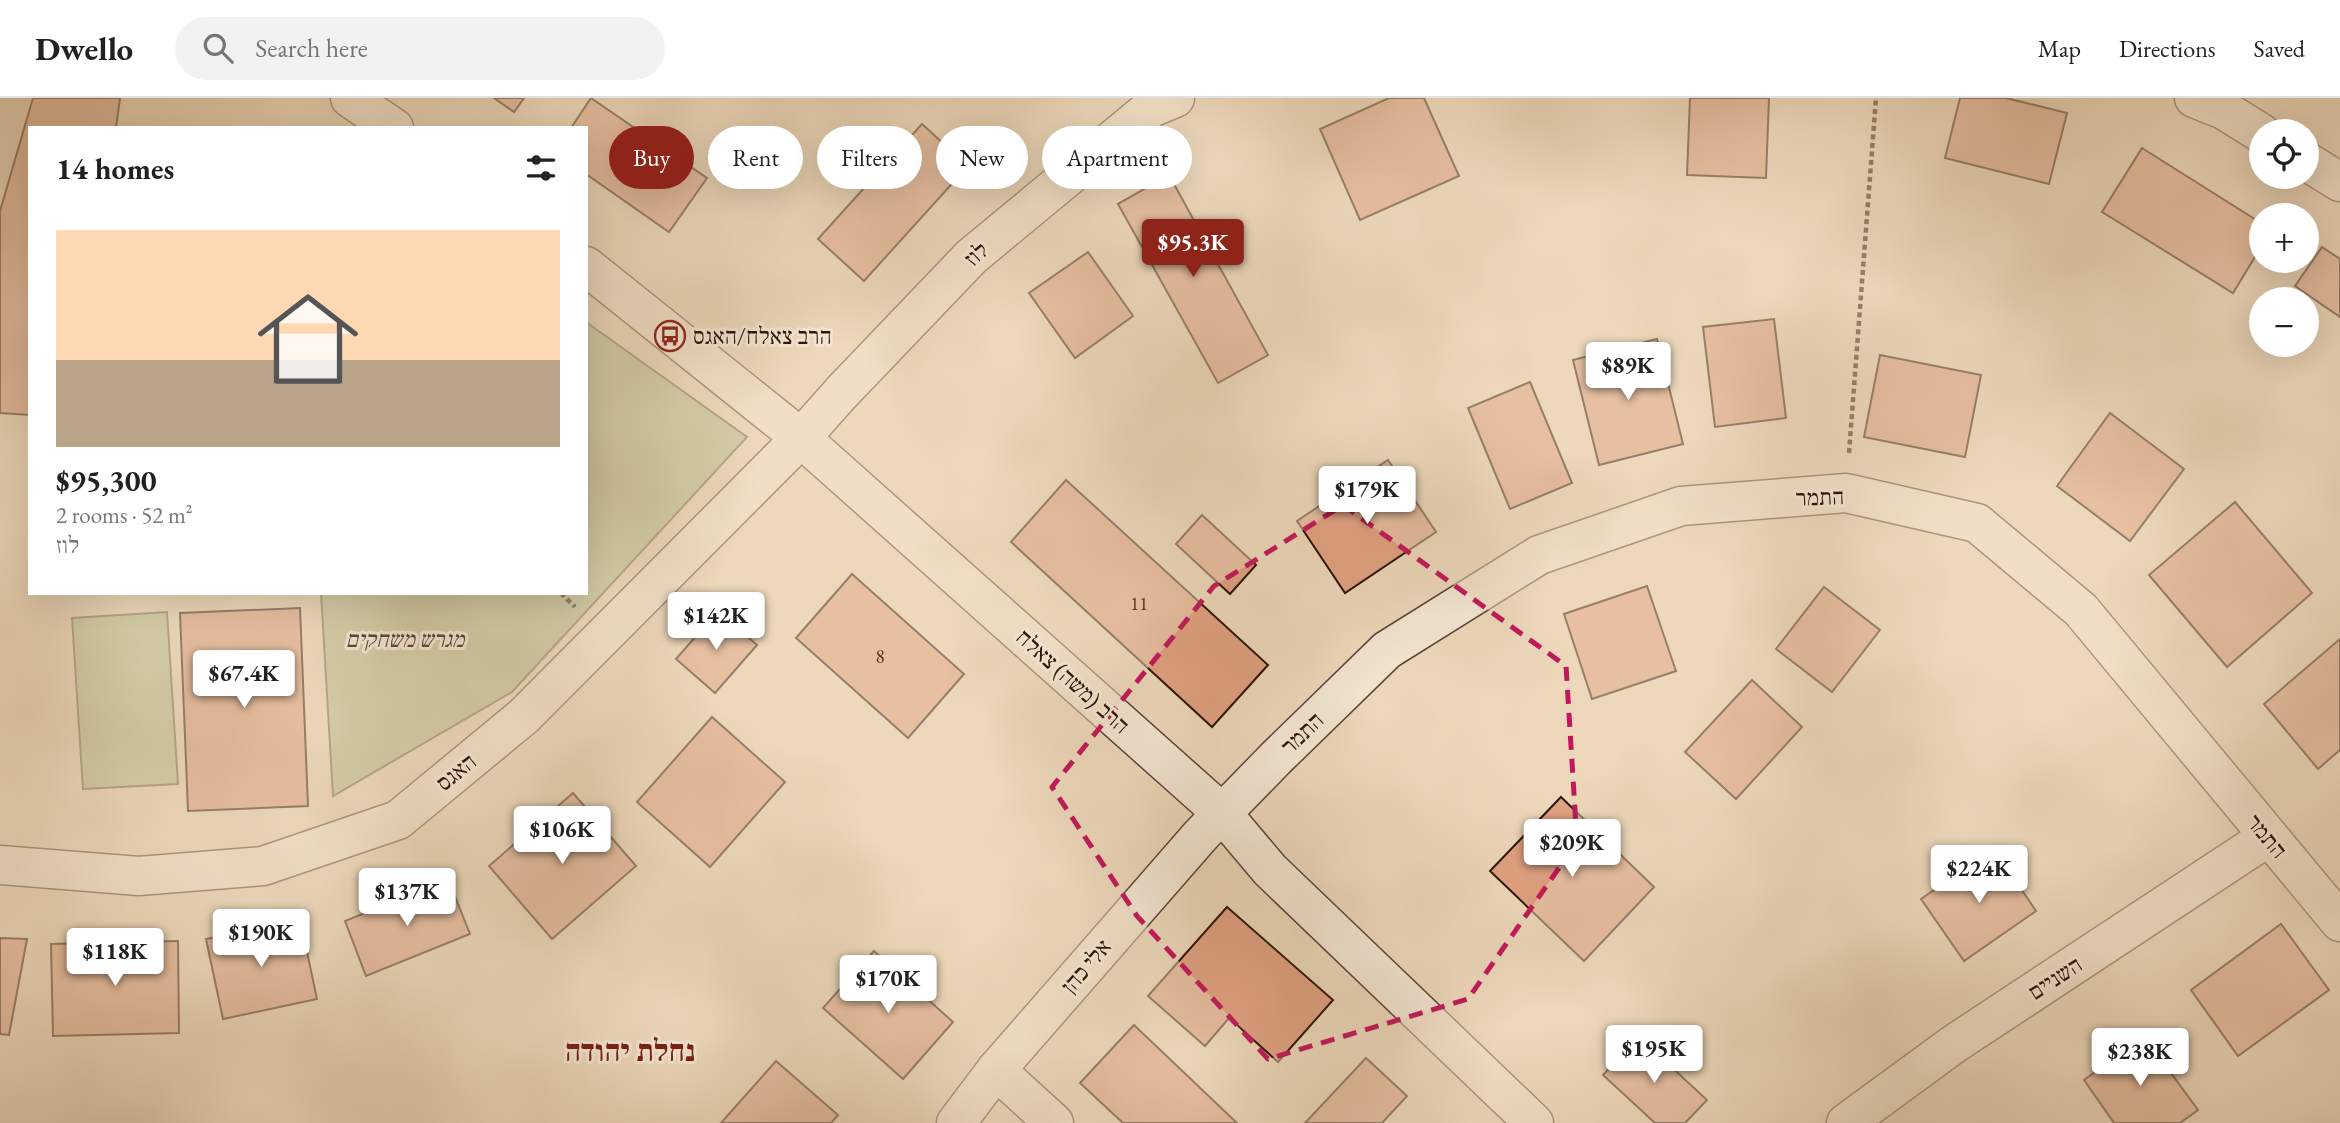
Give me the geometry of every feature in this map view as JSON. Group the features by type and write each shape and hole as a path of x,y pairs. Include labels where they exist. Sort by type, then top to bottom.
{"street":[{"path":"350,98 391,126"},
{"path":"2194,98 2224,110 2249,126"},
{"name":"לוז","path":"802,438 841,393 971,257 1156,101"},
{"path":"2319,169 2340,182"},
{"name":"הרב (משה) צאלח","path":"588,268 802,438 1222,813 1270,870 1534,1123"},
{"name":"האגס","path":"0,865 139,876 262,866 398,820 524,716 802,438"},
{"name":"התמר","path":"1222,813 1387,650 1539,555 1681,506 1846,493 1977,523 2081,610 2340,922"},
{"name":"אלי כהן","path":"956,1123 996,1070 1222,813"},
{"name":"השניים","path":"1846,1123 1954,1044 2268,837"},
{"path":"996,1070 1054,1123"}],"path":[{"path":"1846,493 1876,98"}],"highlighted area":[{"path":"1343,505 1566,666 1577,842 1468,999 1268,1059 1137,916 1052,787 1214,586"}],"green space":[{"name":"מגרש משחקים","path":"588,323 747,437 512,692 333,796 321,595 588,595"},
{"path":"167,612 178,784 83,789 72,618"}],"building":[{"path":"33,98 120,98 116,126 28,126 28,415 0,413 0,211"},
{"path":"494,98 524,98 514,112"},
{"path":"591,98 632,126 609,126 609,189 694,189 694,169 707,178 669,232 588,175 588,126 572,126"},
{"path":"1389,98 1424,98 1459,176 1360,220 1320,129"},
{"path":"1690,98 1769,98 1766,178 1687,175"},
{"path":"1960,98 2006,98 2067,113 2049,184 1945,158"},
{"path":"922,124 936,137 936,189 947,189 864,281 818,239 863,189 922,189"},
{"path":"2142,148 2249,215 2249,267 2233,293 2102,212"},
{"path":"1144,189 1177,189 1268,355 1218,383 1118,204"},
{"path":"2322,247 2340,259 2340,317 2319,303 2319,287 2295,286 2304,273 2319,273 2319,251"},
{"path":"1088,252 1133,316 1075,358 1029,293"},
{"path":"1774,319 1786,418 1715,427 1703,327"},
{"path":"1657,339 1683,444 1599,465 1573,360"},
{"path":"1880,355 1981,375 1965,457 1864,437"},
{"path":"1530,382 1572,483 1510,509 1468,408"},
{"path":"2110,413 2184,469 2130,541 2057,486"},
{"path":"1388,460 1436,532 1345,593 1297,521"},
{"path":"1066,480 1268,665 1212,727 1011,542"},
{"path":"2235,502 2312,593 2227,667 2149,575"},
{"path":"1202,515 1256,565 1230,594 1176,544"},
{"path":"852,574 964,674 908,738 796,638"},
{"path":"1647,586 1676,671 1592,699 1564,614"},
{"path":"1824,587 1880,630 1832,692 1776,649"},
{"path":"300,608 308,806 188,811 180,613"},
{"path":"718,611 757,645 715,693 676,659"},
{"path":"2340,639 2340,750 2318,769 2264,704"},
{"path":"1752,680 1802,727 1736,799 1685,752"},
{"path":"712,717 785,782 710,867 637,802"},
{"path":"573,793 636,866 552,939 489,866"},
{"path":"1561,797 1654,887 1584,961 1490,871"},
{"path":"1994,849 2036,911 1964,961 1921,899"},
{"path":"448,879 470,934 366,976 345,921"},
{"path":"1227,907 1333,1000 1278,1062 1229,1018 1205,1046 1148,996"},
{"path":"300,919 317,999 223,1019 206,939"},
{"path":"2281,924 2329,990 2238,1056 2191,990"},
{"path":"0,938 27,939 9,1035 0,1034"},
{"path":"178,941 179,1033 53,1036 51,944"},
{"path":"874,951 953,1022 903,1079 823,1008"},
{"path":"1134,1025 1237,1123 1123,1123 1080,1083"},
{"path":"2144,1036 2198,1110 2180,1123 2114,1123 2084,1080"},
{"path":"1639,1037 1707,1100 1685,1123 1655,1123 1603,1075"},
{"path":"1366,1058 1407,1096 1382,1123 1305,1123"},
{"path":"776,1061 838,1115 831,1123 721,1123"}],"place":[{"name":"הרב צאלח/האגס","path":"670,336"}],"district":[{"name":"נחלת יהודה","path":"630,1050"}]}
